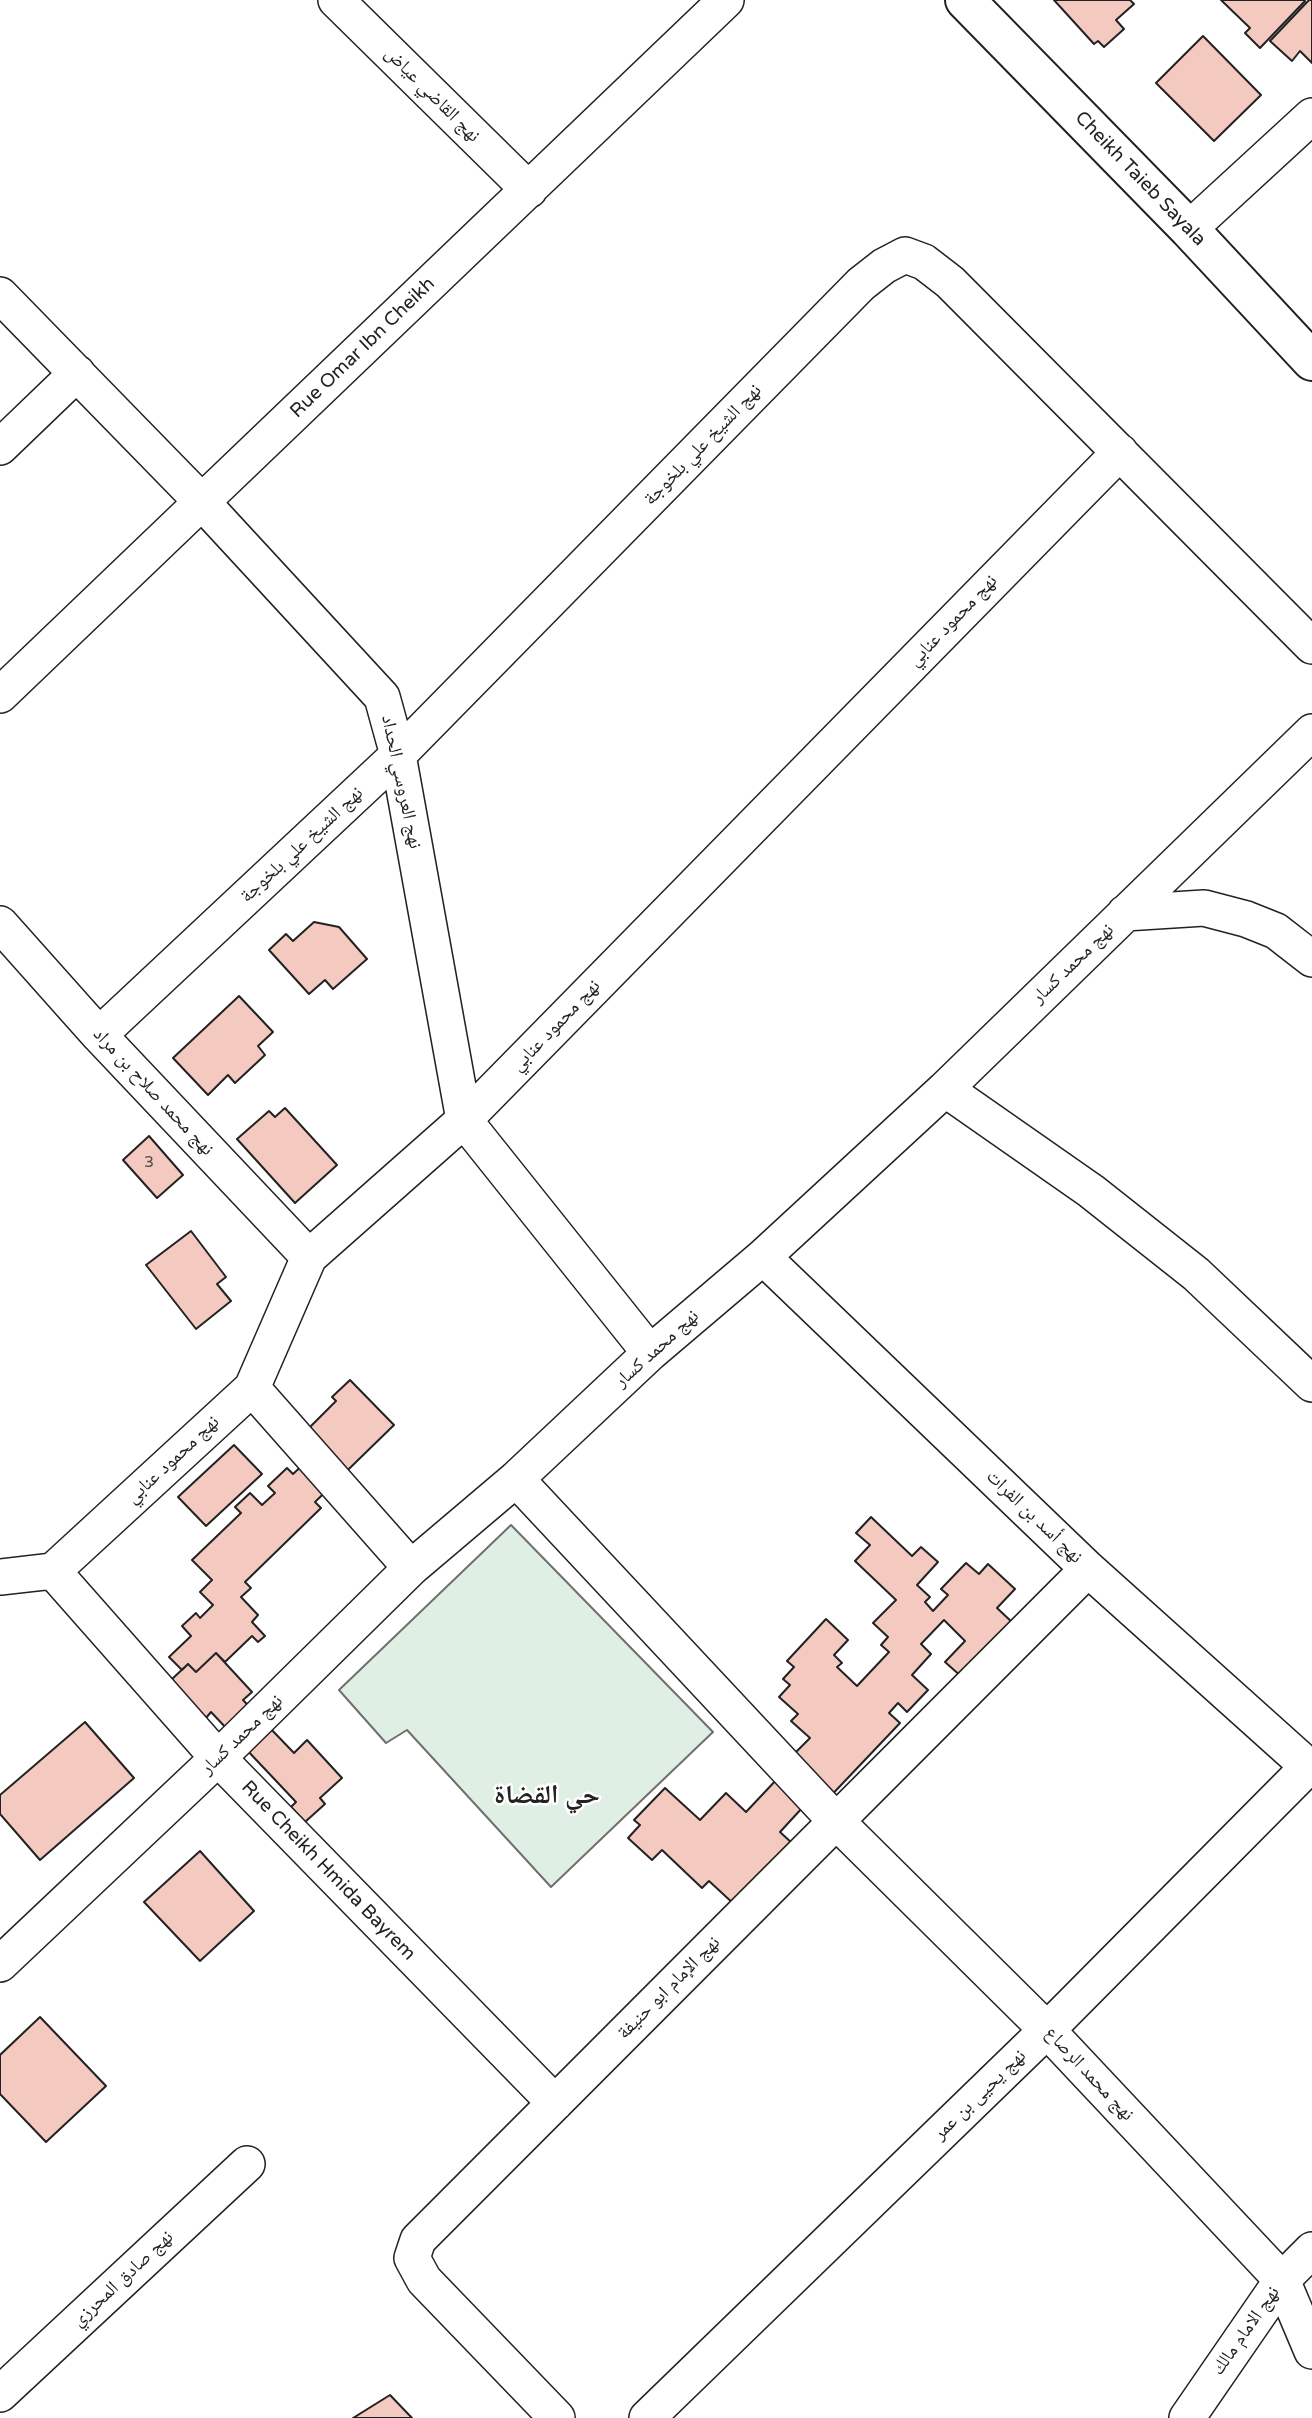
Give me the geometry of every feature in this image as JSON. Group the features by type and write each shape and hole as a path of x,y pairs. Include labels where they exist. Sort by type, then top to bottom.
{"street":[{"name":"نهج القاضي عياض","path":"336,0 529,190"},
{"name":"Rue Omar Ibn Cheikh","path":"0,695 726,0"},
{"name":"Cheikh Taieb Sayala","path":"965,0 1189,229 1312,361"},
{"path":"1189,229 1312,116"},
{"name":"نهج الشيخ علي بلخوجة","path":"99,1035 398,755 861,285 884,266 905,255 924,262 950,282 1312,646"},
{"name":"نهج العروسي الحداد","path":"0,295 202,502 382,697 398,755 464,1120 650,1353"},
{"path":"0,447 76,373"},
{"name":"نهج محمود عنابي","path":"53,1571 252,1388 309,1257 464,1120 1120,452"},
{"name":"نهج محمد كسار","path":"0,1964 218,1758 411,1568 516,1479 650,1353 763,1257 945,1089 1312,732"},
{"path":"1125,914 1203,908 1246,919 1276,931 1312,959"},
{"name":"نهج محمد صلاح بن مراد","path":"0,923 11,961 99,1035 309,1257"},
{"path":"945,1089 1091,1191 1196,1274 1312,1384"},
{"name":"نهج أسد بن الفرات","path":"763,1257 1088,1569 1310,1769"},
{"path":"252,1388 411,1568"},
{"name":"نهج محمد الرصاع","path":"516,1479 835,1820 1047,2030 1282,2280 1312,2351"},
{"name":"نهج الإمام ابو حنيفة","path":"557,2418 424,2280 412,2258 418,2240 1088,1569"},
{"path":"0,1577 53,1571"},
{"name":"Rue Cheikh Hmida Bayrem","path":"53,1571 218,1758 555,2103"},
{"name":"نهج يحيى بن عمر","path":"648,2418 1047,2030 1310,1769"},
{"name":"نهج صادق المحرزي","path":"0,2394 247,2164"},
{"name":"نهج الامام مالك","path":"1187,2418 1282,2280 1312,2250"}],"green space":[{"path":"511,1525 713,1732 551,1887 407,1730 386,1743 339,1690"}],"building":[{"path":"1054,0 1130,0 1134,4 1116,20 1124,29 1104,47 1098,41 1094,44"},
{"path":"1221,0 1305,1 1260,48 1245,33 1250,28"},
{"path":"1312,0 1312,63 1300,51 1292,61 1270,41"},
{"path":"1203,36 1261,95 1214,141 1156,83"},
{"path":"314,922 339,927 367,959 333,989 325,980 309,994 269,950 286,934 293,941"},
{"path":"239,996 273,1032 258,1046 265,1055 235,1083 228,1075 208,1095 173,1058"},
{"path":"285,1108 337,1165 295,1203 237,1139 269,1111 275,1117"},
{"path":"149,1136 183,1175 157,1198 123,1160"},
{"path":"191,1231 226,1277 217,1284 231,1301 196,1329 146,1265"},
{"path":"350,1380 394,1425 315,1502 321,1508 245,1582 251,1588 241,1597 258,1615 252,1622 265,1636 258,1642 252,1636 225,1662 216,1653 196,1672 188,1664 182,1670 169,1657 191,1636 182,1626 196,1613 200,1618 213,1605 200,1592 212,1580 192,1560 241,1513 235,1507 250,1493 262,1505 275,1493 268,1486 287,1468 293,1474 323,1446 307,1430 336,1401 332,1397"},
{"path":"234,1445 262,1474 206,1526 178,1497"},
{"path":"871,1517 912,1556 921,1547 938,1562 917,1585 930,1597 925,1602 933,1611 948,1595 941,1589 966,1563 979,1574 988,1564 1015,1589 997,1608 1014,1624 963,1678 945,1662 965,1641 944,1620 921,1644 931,1654 912,1675 928,1690 907,1712 898,1703 889,1713 900,1723 824,1803 815,1794 780,1832 793,1844 736,1906 709,1881 702,1888 662,1850 652,1860 628,1838 640,1825 634,1820 665,1788 700,1820 726,1793 746,1812 794,1761 790,1758 810,1738 791,1721 798,1714 779,1697 790,1685 783,1679 794,1667 787,1661 826,1619 848,1640 834,1655 842,1663 837,1667 857,1686 889,1652 881,1645 888,1637 873,1623 896,1600 855,1561 870,1545 856,1533"},
{"path":"216,1653 252,1692 243,1700 294,1753 307,1740 342,1778 320,1798 325,1804 305,1822 291,1807 296,1802 211,1712 206,1718 171,1680 188,1664 196,1672"},
{"path":"85,1722 134,1778 40,1860 0,1814 0,1795"},
{"path":"200,1851 254,1911 200,1961 144,1902"},
{"path":"40,2017 106,2086 46,2142 0,2094 0,2055"},
{"path":"390,2395 412,2418 353,2418"}],"district":[{"name":"حي القضاة","path":"547,1796"}]}
